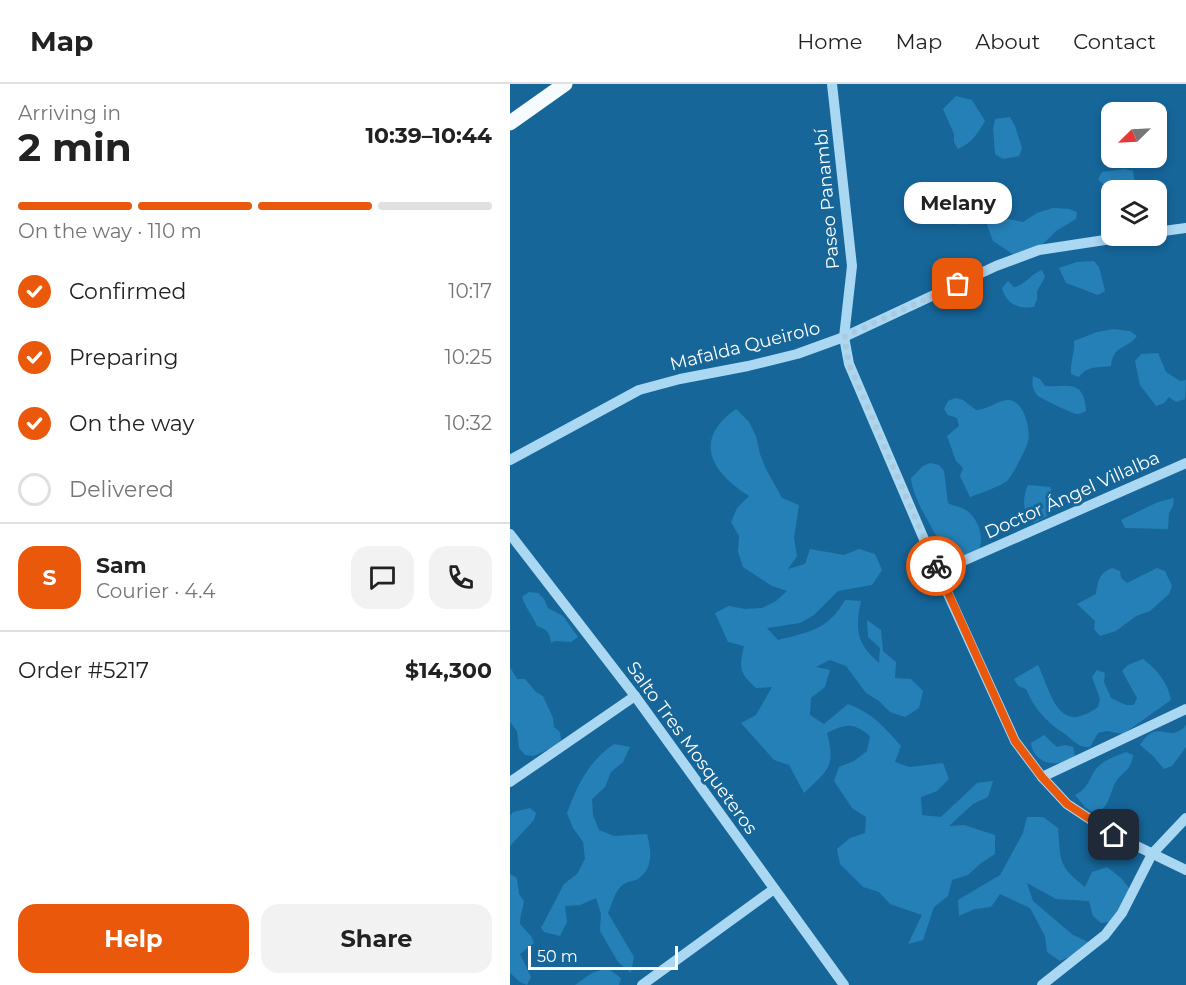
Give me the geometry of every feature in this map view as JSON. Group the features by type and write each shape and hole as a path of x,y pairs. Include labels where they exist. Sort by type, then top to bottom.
{"main road":[{"path":"510,123 565,84"}],"street":[{"name":"Paseo Panambí","path":"832,84 852,266 844,337 849,364 938,572 1015,741 1042,777 1067,804 1114,835 1186,870"},
{"path":"1167,231 1186,228"},
{"name":"Mafalda Queirolo","path":"510,460 639,390 797,354 844,337 996,266 1039,250 1101,241"},
{"name":"Doctor Ángel Villalba","path":"938,572 1186,463"},
{"name":"Salto Tres Mosqueteros","path":"510,534 635,696 844,985"},
{"path":"510,782 635,696"},
{"path":"1042,777 1186,709"},
{"path":"1042,985 1105,935 1122,913 1152,854 1186,818"},
{"path":"642,985 774,889"}],"shaded area":[{"path":"956,96 972,100 985,121 971,141 958,149 943,109"},
{"path":"1010,117 1022,148 1019,156 1003,159 995,154 993,129 995,119"},
{"path":"1125,169 1133,171 1134,180 1101,180 1101,182 1098,180 1102,172"},
{"path":"961,203 971,206 998,205 988,218 981,222 965,225 940,220 939,211 945,205"},
{"path":"1053,208 1077,212 1076,219 1056,231 1038,249 1014,255 993,241 987,225 991,222 1004,219 1023,222 1037,213"},
{"path":"1094,261 1099,267 1105,291 1098,295 1066,283 1059,268 1077,262"},
{"path":"1042,270 1045,277 1037,291 1034,307 1018,306 1006,298 1002,288 1008,281 1014,287 1018,286"},
{"path":"1113,329 1130,331 1137,336 1114,354 1111,366 1089,369 1079,377 1071,374 1074,341 1097,332"},
{"path":"1158,353 1166,372 1180,381 1186,380 1185,399 1176,402 1169,397 1164,403 1156,406 1140,385 1135,361 1141,354"},
{"path":"1033,376 1040,379 1045,386 1073,386 1078,389 1085,400 1086,411 1077,414 1037,395 1033,388"},
{"path":"955,398 963,400 976,410 1007,400 1013,401 1022,410 1027,423 1029,437 1027,445 1008,480 970,497 960,476 963,468 956,461 947,436 959,426 957,418 948,415 944,409 948,401"},
{"path":"736,409 749,422 756,436 766,469 782,498 799,505 794,538 797,556 788,569 805,564 810,549 844,555 859,549 875,554 882,570 872,585 838,591 814,615 800,623 767,628 778,640 799,635 825,624 845,600 861,601 858,628 866,649 879,663 880,648 868,637 867,620 881,630 883,651 896,662 895,678 911,679 923,691 919,708 905,717 890,712 866,693 846,666 830,660 816,667 830,670 825,687 811,698 810,715 824,724 848,704 872,717 901,746 895,762 910,767 943,763 949,779 937,791 921,797 922,815 941,817 977,783 993,781 988,797 973,804 949,826 964,825 995,835 995,854 968,875 952,880 948,896 934,907 923,940 908,944 922,915 890,904 879,892 863,887 840,864 837,849 850,838 865,833 866,817 852,808 834,781 839,767 854,761 867,751 870,736 859,728 849,726 827,733 831,753 828,767 804,793 789,765 774,760 741,723 756,715 772,687 756,688 746,678 741,665 744,646 728,642 715,613 729,606 745,609 762,608 776,601 787,591 772,586 743,567 738,552 739,536 731,522 737,508 749,496 725,477 712,455 711,444 714,432 722,421"},
{"path":"930,463 939,465 944,471 948,503 967,511 976,520 981,544 979,550 964,557 948,555 916,497 911,478 923,466"},
{"path":"1028,485 1050,487 1055,500 1053,510 1046,517 1034,523 1027,515 1024,506"},
{"path":"1174,498 1169,513 1168,529 1125,528 1121,520 1158,502"},
{"path":"1112,568 1120,571 1121,578 1127,583 1157,568 1165,571 1172,586 1169,594 1150,611 1136,616 1116,631 1100,636 1094,629 1095,621 1077,604 1096,594 1100,578 1104,572"},
{"path":"529,592 538,593 548,608 563,616 578,637 571,642 551,643 547,632 537,626 523,601 522,597"},
{"path":"1143,659 1161,677 1171,700 1123,734 1107,731 1098,733 1090,747 1078,745 1050,723 1036,708 1026,689 1018,686 1014,679 1038,665 1058,708 1074,717 1085,715 1098,707 1100,699 1092,677 1097,670 1105,673 1104,682 1111,698 1126,705 1134,705 1137,698 1122,671 1128,665"},
{"path":"510,667 517,679 525,679 536,692 543,696 553,718 554,727 560,732 561,740 555,746 534,756 525,755 519,748 517,731 510,722"},
{"path":"1186,725 1186,747 1172,766 1164,769 1140,745 1147,736 1155,732 1172,733 1181,730"},
{"path":"1044,735 1057,747 1065,745 1073,747 1075,755 1062,762 1042,760 1033,750 1031,743"},
{"path":"614,744 630,747 623,762 611,772 605,787 592,799 593,815 599,830 614,836 647,834 650,852 647,870 638,879 621,886 608,913 634,957 631,973 618,962 600,931 601,914 596,898 580,905 565,906 567,922 560,936 544,932 541,928 564,884 577,874 585,859 583,842 573,828 567,813 571,802 591,766"},
{"path":"1126,752 1133,755 1130,765 1115,783 1106,805 1094,813 1086,808 1075,795 1085,787 1102,763"},
{"path":"530,808 536,813 534,820 510,846 510,816 513,812"},
{"path":"1027,817 1043,817 1058,828 1062,862 1069,873 1085,887 1092,872 1107,867 1121,878 1132,892 1130,909 1117,921 1101,923 1093,916 1089,901 1056,899 1027,883 1033,901 1073,935 1088,942 1076,954 1060,961 1047,952 1045,936 1030,908 1000,894 991,907 975,909 959,916 958,900 1000,875 1023,833"},
{"path":"510,874 517,878 519,894 524,901 520,924 534,943 520,954 531,977 527,985 510,973"},
{"path":"607,968 621,978 619,985 575,985 592,973"}],"way so far":[{"path":"936,566 849,364 844,337 958,284"}],"place":[{"name":"Melany","path":"958,284"}],"route":[{"path":"936,566 1015,741 1042,777 1067,804 1114,835"}]}
